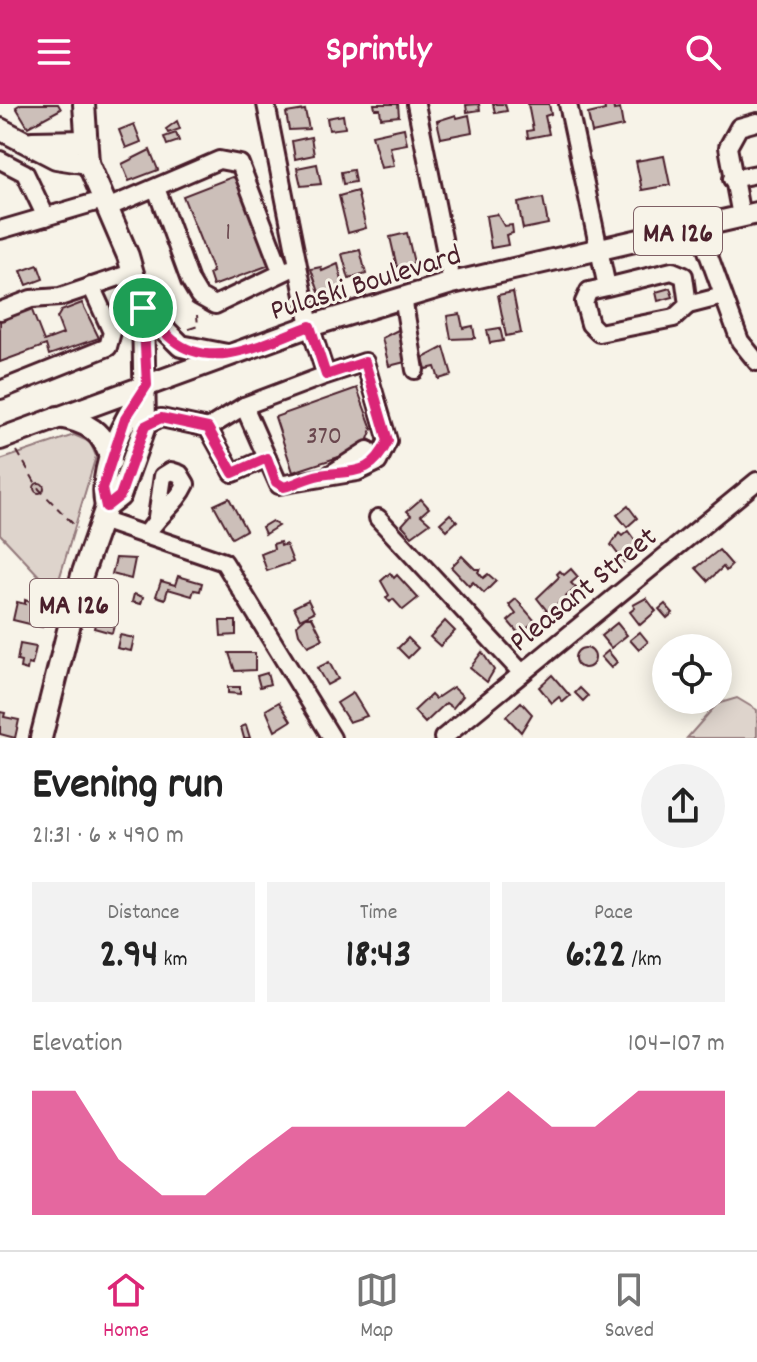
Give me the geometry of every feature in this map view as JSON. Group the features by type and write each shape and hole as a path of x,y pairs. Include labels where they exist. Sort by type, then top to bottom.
{"main road":[{"path":"84,104 88,163 134,272 143,308 147,385"},
{"path":"0,129 56,158 88,163"},
{"path":"20,141 86,141"},
{"name":"Pulaski Boulevard","path":"8,444 58,417 310,326 403,297 749,215"},
{"path":"143,308 181,346 231,355"},
{"name":"MA 126","path":"103,514 120,496 145,426 147,385"},
{"name":"MA 126","path":"41,738 82,575 103,514 102,489 125,419 147,385"},
{"path":"58,417 94,428 104,440 111,461"}],"street":[{"path":"266,104 310,326 326,375"},
{"path":"416,104 452,283"},
{"path":"568,104 607,287"},
{"path":"749,215 732,179 728,147 739,127 757,122"},
{"path":"0,160 25,173 46,217"},
{"path":"0,230 156,188 219,160 240,164 281,271"},
{"path":"732,179 757,174"},
{"path":"156,188 190,281 205,299 215,305 281,271 298,268"},
{"path":"698,226 740,341 757,362"},
{"path":"688,305 684,276 672,271 589,291 584,302 590,324 599,333 674,318 688,305 723,296"},
{"path":"0,311 31,299 60,297 134,272"},
{"path":"0,390 108,347 112,332 91,286"},
{"path":"403,297 415,370"},
{"path":"145,426 161,418 208,428 244,406 365,362 382,410 377,437 333,474"},
{"path":"244,406 276,482 284,487 333,474 357,472 378,462 388,441 377,437"},
{"path":"208,428 233,473 267,458"},
{"name":"Pleasant Street","path":"443,738 757,481"},
{"path":"103,514 146,535 216,558 230,568 332,738"},
{"path":"146,535 157,517"},
{"path":"378,518 522,673"}],"path":[{"path":"185,330 198,327 197,315 205,299"},
{"path":"8,444 39,489 77,528"}],"shaded area":[{"path":"74,435 90,442 96,456 55,593 0,534 0,460"},
{"path":"737,698 757,710 757,738 687,738 708,714 732,714 732,700"}],"building":[{"path":"21,104 58,104 61,109 28,127 16,107"},
{"path":"374,104 398,104 399,116 381,118 380,109 375,109"},
{"path":"479,104 480,110 467,112 466,105"},
{"path":"493,104 505,104 507,111 495,113"},
{"path":"528,104 549,104 551,114 545,116 549,134 528,138 527,131 533,130"},
{"path":"604,104 613,104 614,110 620,109 623,126 592,133 588,114 605,110"},
{"path":"305,110 309,129 289,130 286,113"},
{"path":"343,115 345,128 329,130 327,118"},
{"path":"456,115 457,118 469,115 472,132 441,138 437,121"},
{"path":"177,121 180,129 168,133 166,129"},
{"path":"134,124 141,142 126,148 119,130"},
{"path":"404,128 407,144 390,147 394,166 381,168 372,135"},
{"path":"176,133 179,141 167,145 164,137"},
{"path":"311,137 314,155 295,159 292,141"},
{"path":"150,150 158,170 129,181 122,164"},
{"path":"664,156 670,185 642,190 636,161"},
{"path":"317,164 321,184 301,186 297,168"},
{"path":"353,170 355,182 343,184 341,172"},
{"path":"232,177 240,179 275,263 213,286 209,274 213,272 183,196"},
{"path":"357,191 366,228 348,233 339,196"},
{"path":"543,198 548,224 523,229 518,203"},
{"path":"497,214 504,226 512,225 513,233 506,235 508,245 491,248 486,216"},
{"path":"407,233 414,263 397,267 390,237"},
{"path":"360,250 366,274 349,279 342,254"},
{"path":"338,264 345,293 322,301 311,269 321,267 322,271"},
{"path":"38,265 43,279 27,285 21,271"},
{"path":"670,288 673,297 658,301 656,292"},
{"path":"513,292 521,333 506,336 498,295"},
{"path":"82,303 99,338 49,355 46,345 0,362 0,320 31,308 44,341 63,334 57,318 61,311"},
{"path":"460,314 463,328 473,326 475,338 451,339 447,316"},
{"path":"500,328 503,341 490,343 487,330"},
{"path":"400,329 409,361 389,366 382,338"},
{"path":"444,347 452,375 439,379 435,367 426,369 423,358"},
{"path":"357,388 372,429 368,439 378,444 373,452 363,449 293,472 275,417"},
{"path":"39,483 44,488 39,493 34,488"},
{"path":"229,498 246,530 232,538 214,505"},
{"path":"421,499 429,508 421,515 430,523 412,536 402,525 411,515 407,511"},
{"path":"628,506 637,518 627,527 617,515"},
{"path":"450,514 457,521 447,530 440,523"},
{"path":"272,521 278,526 265,534 262,527"},
{"path":"628,531 641,549 624,562 611,545 619,533 622,536"},
{"path":"280,542 281,546 286,544 293,562 267,571 261,554 274,549 273,544"},
{"path":"719,550 732,565 726,571 723,567 708,581 696,568"},
{"path":"462,556 475,569 480,569 478,572 483,578 488,574 496,581 484,593 473,582 469,586 451,567"},
{"path":"116,558 135,559 131,579 112,574"},
{"path":"571,569 578,577 571,583 576,588 548,612 537,598 559,577 557,574 560,571 564,575"},
{"path":"390,573 394,578 397,575 418,598 403,610 393,599 390,602 386,598 389,595 381,581"},
{"path":"178,576 202,583 200,591 194,590 192,596 168,589 165,599 156,596 161,581 175,585"},
{"path":"134,594 143,597 141,604 132,602"},
{"path":"646,598 656,611 640,625 630,612 635,608 633,605"},
{"path":"516,599 535,621 519,634 508,621 516,614 509,605"},
{"path":"25,600 46,608 42,627 13,620 17,602 25,604"},
{"path":"308,600 314,612 300,619 294,607"},
{"path":"665,604 673,613 667,618 659,609"},
{"path":"108,612 117,614 112,633 94,628 98,613 107,615"},
{"path":"306,617 312,617 323,639 308,646 299,634 297,625"},
{"path":"220,621 236,621 236,635 221,636"},
{"path":"445,621 455,631 440,646 430,637"},
{"path":"617,623 627,635 611,648 601,636"},
{"path":"640,632 648,642 639,650 630,640"},
{"path":"120,635 134,638 131,651 117,648"},
{"path":"408,638 418,648 408,658 398,648"},
{"path":"20,644 36,647 32,665 28,664 27,670 20,668 21,662 17,661"},
{"path":"581,648 589,648 595,658 589,668 581,668 575,662 575,654"},
{"path":"608,651 617,662 611,668 601,657"},
{"path":"482,652 494,670 487,682 470,668"},
{"path":"229,653 255,653 255,670 235,671"},
{"path":"329,662 338,679 327,685 317,668"},
{"path":"267,673 270,684 260,687 257,676"},
{"path":"552,675 570,696 563,702 559,697 552,703 539,687"},
{"path":"228,687 240,687 240,694 228,693"},
{"path":"453,687 463,696 453,708 446,703 425,723 414,711 431,695 435,699"},
{"path":"580,688 588,696 583,701 575,693"},
{"path":"353,693 367,716 349,722 337,703"},
{"path":"279,702 291,721 275,731 266,710"},
{"path":"521,702 532,714 521,732 506,716"},
{"path":"0,712 5,713 4,717 19,720 15,738 0,734"},
{"path":"246,725 250,738 244,738 241,727"}],"route":[{"path":"143,308 172,340 198,351 231,355 310,326 326,375 365,362 382,410 388,441 378,462 357,472 317,476 284,487 276,482 267,458 233,473 208,428 161,418 145,426 120,496 106,507 102,489 125,419 147,385 143,308"}]}
